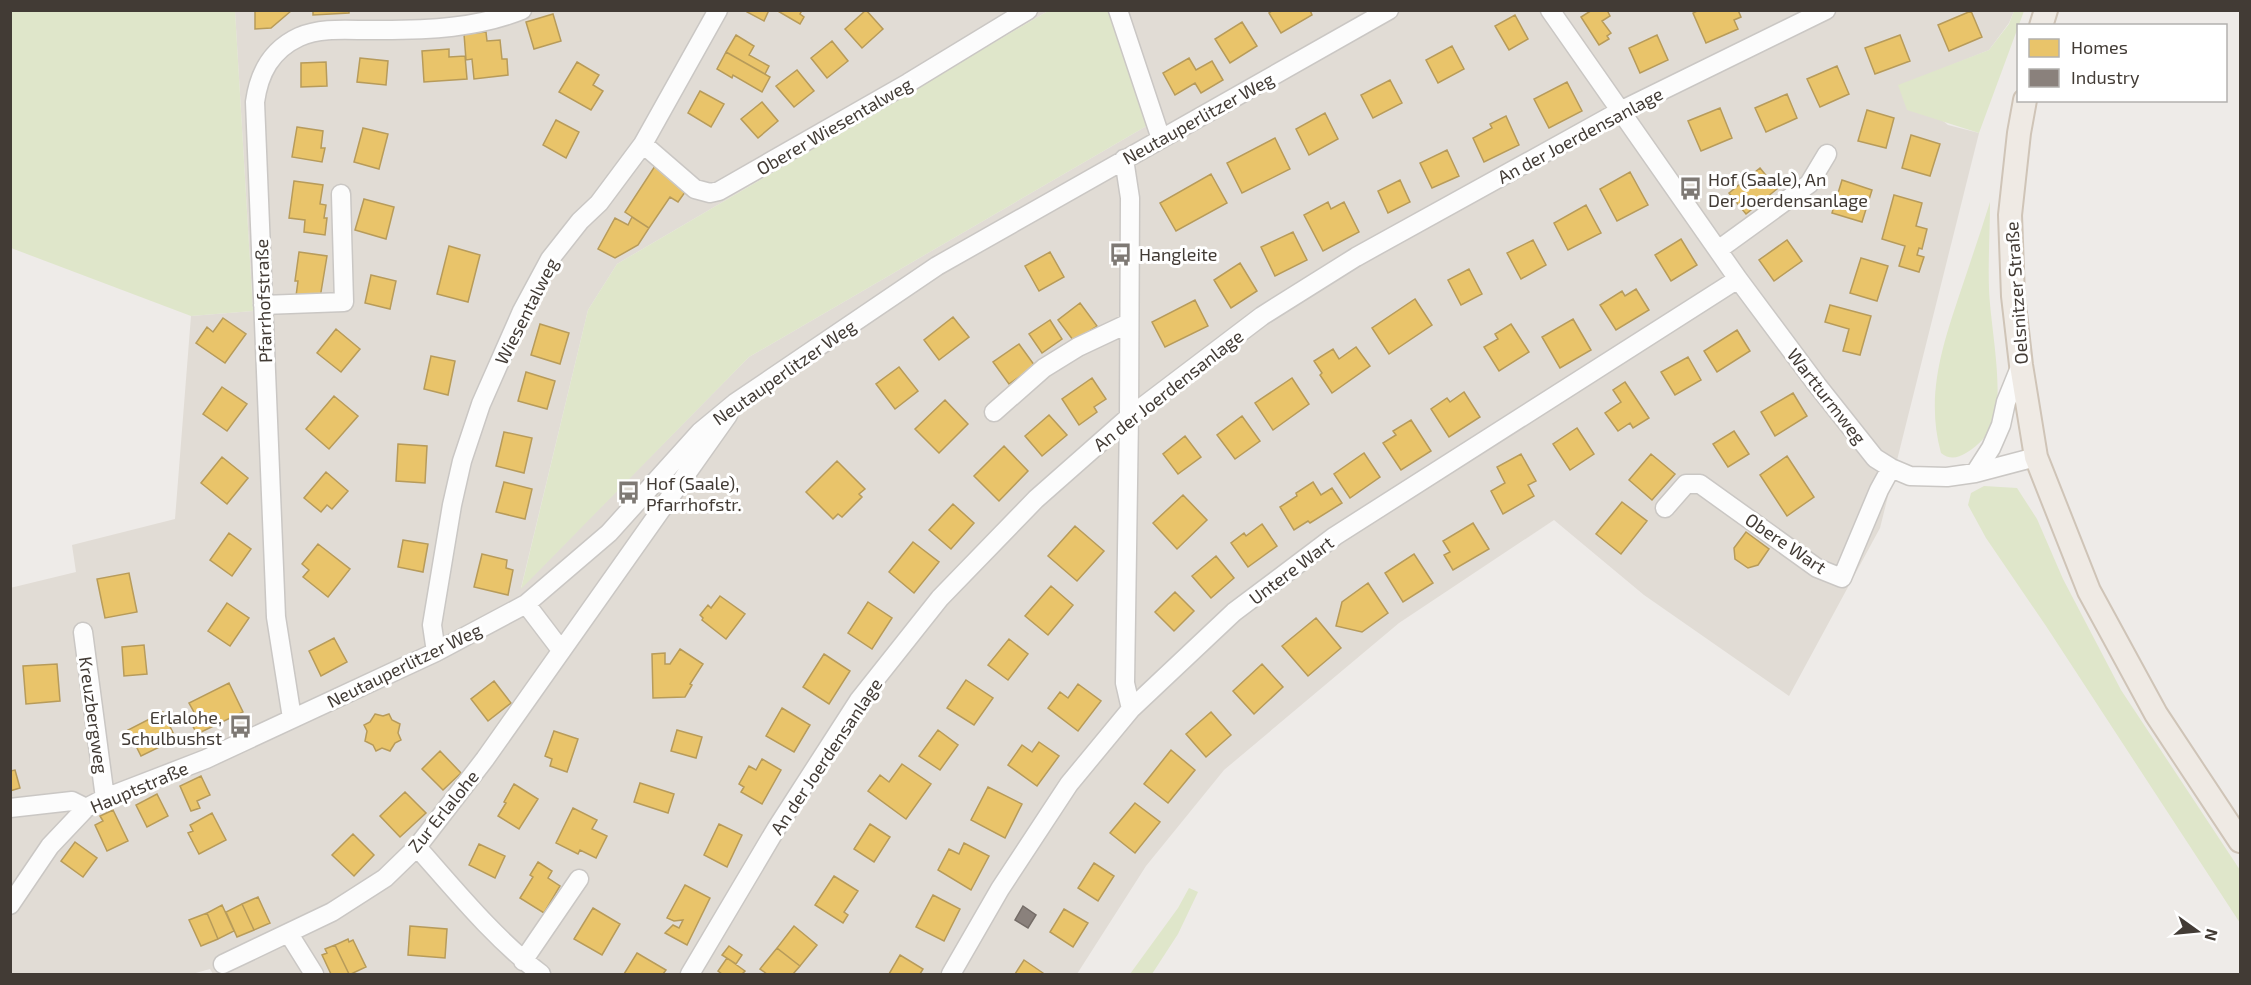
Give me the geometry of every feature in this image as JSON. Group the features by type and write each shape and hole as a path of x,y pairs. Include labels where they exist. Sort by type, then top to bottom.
{"main road":[{"name":"Oelsnitzer Straße","path":"2025,102 2010,215 2013,296 2021,365 2036,457 2094,601 2156,714 2241,841"}],"street":[{"name":"Pfarrhofstraße","path":"292,718 276,617 255,102 257,84 268,61 281,47 300,36 325,30 434,19 476,24 522,10"},
{"name":"Wiesentalweg","path":"436,652 432,625 452,505 462,461 481,404 522,311 550,259 599,203 643,144 718,10"},
{"name":"Oberer Wiesentalweg","path":"643,144 695,189 711,193 719,191 908,83 1028,10"},
{"path":"1118,10 1161,139"},
{"name":"Neutauperlitzer Weg","path":"206,759 436,652 526,604 609,533 700,432 735,403 937,266 1389,10"},
{"name":"Wartturmweg","path":"1550,10 1738,279 1875,458 1910,476 1947,477 1975,473 2036,457"},
{"name":"An der Joerdensanlage","path":"690,975 776,829 859,700 948,590 1036,499 1129,417 1262,316 1356,257 1622,110 1826,10"},
{"path":"1718,250 1809,183 1827,154"},
{"path":"1124,159 1130,198 1125,683 1131,710"},
{"path":"263,305 344,302 341,194"},
{"name":"Untere Wart","path":"951,975 1000,889 1069,784 1131,710 1234,612 1335,536 1738,279"},
{"path":"994,412 1044,368 1078,346 1129,323"},
{"path":"1975,473 1991,448 2001,425 2006,402 2021,365"},
{"name":"Zur Erlalohe","path":"223,964 332,912 385,878 417,847 485,759 719,430 735,403"},
{"name":"Obere Wart","path":"1665,508 1686,484 1700,484 1816,568 1842,578 1879,490 1891,468"},
{"path":"526,604 561,650"},
{"name":"Kreuzbergweg","path":"83,632 105,798"},
{"name":"Hauptstraße","path":"10,905 50,846 86,808 105,798 206,759"},
{"path":"10,808 72,801 86,808"},
{"path":"417,847 476,914 523,961 541,975"},
{"path":"523,961 579,879"},
{"path":"289,934 314,975"}],"shaded area":[{"path":"235,11 1048,11 617,264 588,310 521,588 749,357 1150,124 1114,11 2014,11 2009,23 1989,50 1899,86 1948,125 1979,133 1880,528 1789,696 1644,595 1554,520 1399,623 1224,770 1146,866 1077,974 213,974 210,969 192,974 11,974 10,588 76,572 72,545 175,519 191,316 253,311"}],"green space":[{"path":"10,11 235,11 253,311 191,316 11,248"},
{"path":"1048,11 1114,11 1150,124 749,357 521,589 588,310 617,264"},
{"path":"2014,11 2024,11 2019,24 2017,24 2017,30 1979,133 1907,110 1898,85 1989,50 2009,24"},
{"path":"1990,202 1989,289 1998,394 1996,410 1991,427 1982,440 1963,455 1950,457 1941,453 1937,432 1935,411 1938,370 1948,330"},
{"path":"1984,486 2017,488 2037,519 2063,579 2121,690 2240,870 2240,923 1986,538 1968,505 1971,493"},
{"path":"1189,888 1198,892 1178,934 1152,974 1130,974 1178,908"}],"building: Homes":[{"path":"255,10 291,11 271,28 255,29"},
{"path":"313,10 349,10 349,13 313,15"},
{"path":"748,10 769,10 764,21 747,12"},
{"path":"776,10 802,10 800,14 804,17 800,24"},
{"path":"866,10 883,29 862,48 845,29"},
{"path":"1273,10 1310,10 1312,15 1281,33 1269,13"},
{"path":"1592,10 1607,10 1610,16 1602,21 1611,33 1607,36 1609,39 1599,45 1581,17"},
{"path":"1699,10 1738,10 1741,17 1734,20 1738,29 1706,43 1693,13"},
{"path":"1971,11 1982,37 1949,51 1938,25"},
{"path":"553,14 561,41 534,49 526,22"},
{"path":"1515,15 1528,39 1509,50 1495,26"},
{"path":"1242,22 1257,46 1230,63 1215,39"},
{"path":"486,32 487,41 500,40 502,59 507,59 508,75 474,79 472,59 466,60 464,34"},
{"path":"736,35 754,46 749,55 769,66 765,74 726,52"},
{"path":"1657,35 1668,60 1640,73 1629,48"},
{"path":"1900,35 1910,61 1875,74 1865,48"},
{"path":"832,41 848,61 827,78 811,58"},
{"path":"1452,46 1464,69 1438,83 1426,60"},
{"path":"449,49 449,57 465,56 467,79 424,82 422,51"},
{"path":"726,52 770,77 762,92 733,75 732,78 717,69"},
{"path":"360,58 388,61 386,85 357,82"},
{"path":"1189,58 1196,70 1212,61 1223,80 1201,93 1195,83 1175,95 1163,73"},
{"path":"326,62 327,86 301,87 301,63"},
{"path":"577,62 599,75 593,85 603,91 591,110 559,92"},
{"path":"1837,66 1849,94 1820,107 1807,79"},
{"path":"797,70 814,91 794,107 776,86"},
{"path":"1390,80 1402,103 1373,118 1361,95"},
{"path":"1567,82 1582,111 1549,128 1534,99"},
{"path":"700,91 724,104 711,127 688,113"},
{"path":"1787,94 1797,118 1766,132 1755,108"},
{"path":"762,102 778,121 758,138 741,119"},
{"path":"1720,108 1732,138 1701,151 1688,121"},
{"path":"1867,110 1894,118 1886,148 1858,141"},
{"path":"1325,113 1338,139 1309,155 1296,129"},
{"path":"1506,116 1519,145 1484,162 1473,138 1492,128 1490,124"},
{"path":"556,120 579,132 566,158 543,145"},
{"path":"297,127 323,131 321,148 325,148 322,162 292,157"},
{"path":"363,128 388,134 379,169 354,162"},
{"path":"1911,135 1940,144 1930,176 1902,168"},
{"path":"1275,138 1290,169 1242,193 1227,163"},
{"path":"1447,150 1459,176 1432,188 1420,163"},
{"path":"655,166 688,188 678,202 670,197 649,228 625,212"},
{"path":"1760,168 1777,189 1746,214 1729,193"},
{"path":"1630,172 1648,205 1617,221 1600,189"},
{"path":"1211,174 1227,203 1176,231 1160,203"},
{"path":"1400,180 1410,202 1388,213 1378,191"},
{"path":"1842,180 1872,190 1862,222 1832,213"},
{"path":"294,181 323,185 320,204 326,205 325,235 304,232 305,220 289,218"},
{"path":"1894,195 1922,203 1916,226 1927,229 1922,249 1919,248 1917,255 1924,257 1919,272 1899,266 1905,246 1882,239"},
{"path":"364,199 394,207 386,239 355,230"},
{"path":"1328,202 1331,209 1344,202 1359,232 1323,251 1304,215"},
{"path":"1586,205 1601,233 1568,250 1554,223"},
{"path":"632,217 649,228 638,245 615,258 598,249 615,218 628,225"},
{"path":"1293,232 1307,260 1275,276 1261,247"},
{"path":"1681,239 1697,265 1671,281 1655,255"},
{"path":"1533,240 1546,265 1521,279 1507,253"},
{"path":"1787,240 1802,261 1774,281 1759,260"},
{"path":"449,246 480,255 468,302 437,294"},
{"path":"299,252 327,256 320,298 296,296 298,281 295,281"},
{"path":"1050,252 1064,277 1039,291 1025,266"},
{"path":"1861,258 1888,266 1877,301 1850,293"},
{"path":"1240,263 1257,291 1231,308 1214,280"},
{"path":"1469,269 1482,294 1461,305 1448,280"},
{"path":"371,275 396,281 390,309 365,303"},
{"path":"1636,289 1649,310 1616,330 1600,305 1622,291 1625,296"},
{"path":"1415,299 1432,325 1389,354 1372,328"},
{"path":"1195,300 1208,326 1165,347 1152,322"},
{"path":"1080,303 1097,326 1091,330 1092,333 1076,344 1058,320"},
{"path":"1830,305 1871,316 1860,355 1843,351 1849,329 1825,322"},
{"path":"953,317 969,337 939,360 924,340"},
{"path":"223,318 246,334 225,363 196,343 207,327 213,332"},
{"path":"1573,319 1591,350 1560,368 1542,337"},
{"path":"1050,320 1062,339 1042,353 1029,334"},
{"path":"540,324 569,333 560,364 531,355"},
{"path":"1511,324 1529,352 1499,371 1484,347 1498,339 1495,334"},
{"path":"336,329 360,349 341,372 317,353"},
{"path":"1737,330 1750,351 1717,372 1704,351"},
{"path":"1019,344 1035,366 1009,384 993,362"},
{"path":"1356,347 1370,366 1332,393 1314,361 1333,349 1339,359"},
{"path":"431,356 455,361 448,395 424,389"},
{"path":"1688,357 1701,380 1675,395 1661,372"},
{"path":"899,367 918,391 895,409 876,384"},
{"path":"526,372 555,381 547,409 518,401"},
{"path":"1092,378 1106,399 1094,407 1097,412 1079,425 1062,399"},
{"path":"1292,378 1309,404 1273,430 1255,403"},
{"path":"1625,382 1649,418 1633,428 1630,423 1618,431 1605,413 1621,402 1613,390"},
{"path":"222,387 247,404 227,431 203,414"},
{"path":"1464,392 1480,417 1449,437 1431,409 1447,398 1450,402"},
{"path":"1793,393 1807,416 1775,436 1761,412"},
{"path":"334,396 358,416 329,449 306,429"},
{"path":"945,400 968,424 939,453 915,429"},
{"path":"1049,415 1067,435 1042,456 1025,436"},
{"path":"1242,416 1260,441 1235,459 1217,435"},
{"path":"1411,420 1431,451 1401,470 1383,443 1396,435 1393,431"},
{"path":"1577,428 1594,454 1570,470 1553,444"},
{"path":"1734,431 1749,454 1728,467 1713,444"},
{"path":"504,432 532,438 524,473 496,466"},
{"path":"1185,436 1201,457 1178,474 1163,454"},
{"path":"398,444 427,446 425,483 396,481"},
{"path":"1004,446 1028,471 999,501 974,476"},
{"path":"1364,453 1380,477 1350,498 1334,474"},
{"path":"1521,454 1536,481 1528,485 1534,496 1503,514 1491,491 1505,483 1497,467"},
{"path":"1651,454 1675,474 1652,500 1629,480"},
{"path":"1787,456 1814,497 1787,516 1760,475"},
{"path":"222,457 248,478 227,504 201,483"},
{"path":"837,461 865,489 859,494 862,497 842,517 838,514 833,519 806,492"},
{"path":"326,472 348,491 332,509 327,505 321,512 304,498"},
{"path":"504,482 532,489 525,519 496,512"},
{"path":"1313,482 1321,495 1332,488 1342,503 1294,530 1280,507"},
{"path":"1183,495 1207,520 1177,549 1153,523"},
{"path":"1622,502 1647,521 1621,554 1596,534"},
{"path":"953,504 974,523 951,549 929,530"},
{"path":"1473,523 1489,549 1453,570 1444,555 1450,552 1443,541"},
{"path":"1262,524 1277,546 1248,567 1231,543 1244,533 1246,536"},
{"path":"1075,526 1104,551 1077,581 1048,556"},
{"path":"1746,532 1769,549 1758,565 1748,568 1735,559 1734,548"},
{"path":"229,533 251,549 232,576 210,560"},
{"path":"403,540 428,544 423,572 398,567"},
{"path":"913,542 939,562 914,593 889,572"},
{"path":"318,544 350,569 328,597 303,577 309,570 302,564"},
{"path":"482,554 507,560 506,568 513,570 508,595 474,587"},
{"path":"1414,554 1433,583 1403,602 1385,573"},
{"path":"1216,556 1234,578 1211,598 1192,576"},
{"path":"129,573 137,612 105,618 97,579"},
{"path":"1368,583 1388,613 1362,632 1336,626 1342,602"},
{"path":"1051,586 1073,605 1048,635 1025,616"},
{"path":"1175,592 1194,611 1174,631 1155,612"},
{"path":"720,596 745,614 726,639 702,620 700,615 708,605 711,608"},
{"path":"868,602 892,618 872,649 848,633"},
{"path":"227,603 249,618 230,646 208,631"},
{"path":"1316,618 1341,648 1308,676 1282,646"},
{"path":"334,638 347,662 321,676 309,651"},
{"path":"1009,639 1028,654 1008,680 988,665"},
{"path":"144,645 147,674 124,676 122,647"},
{"path":"680,649 703,664 690,684 692,685 685,697 653,698 652,654 665,653 665,664 670,664"},
{"path":"824,654 850,671 829,704 803,687"},
{"path":"57,664 60,701 26,704 23,666"},
{"path":"1262,664 1283,687 1254,714 1233,691"},
{"path":"966,680 993,698 974,725 947,708"},
{"path":"494,681 511,703 488,721 471,699"},
{"path":"229,683 243,712 197,734 188,717 195,714 189,703"},
{"path":"1078,684 1101,701 1078,731 1048,708 1060,692 1068,698"},
{"path":"782,708 810,725 794,752 766,736"},
{"path":"163,712 176,739 141,756 128,730"},
{"path":"1211,712 1231,735 1206,757 1186,734"},
{"path":"375,714 383,716 389,714 392,720 400,724 398,733 401,740 395,743 390,751 382,748 376,751 373,745 365,741 367,731 364,725 370,722"},
{"path":"677,730 702,737 696,758 671,751"},
{"path":"938,730 958,745 940,770 919,756"},
{"path":"554,731 578,739 567,772 550,766 552,759 545,756"},
{"path":"1039,742 1059,756 1037,786 1008,765 1022,745 1032,752"},
{"path":"1171,750 1195,770 1168,803 1144,784"},
{"path":"440,751 461,773 443,790 422,769"},
{"path":"762,759 781,770 762,804 741,792 744,787 739,784 749,766 756,770"},
{"path":"902,764 931,784 906,819 868,791 880,775 889,782"},
{"path":"15,770 20,788 10,791 10,771"},
{"path":"201,776 210,795 197,801 200,808 191,811 180,786"},
{"path":"640,783 674,794 668,813 634,802"},
{"path":"514,784 538,799 519,829 498,816"},
{"path":"988,787 1022,804 1005,838 971,820"},
{"path":"405,792 426,813 400,837 380,816"},
{"path":"157,794 168,816 147,827 136,805"},
{"path":"1135,803 1160,822 1135,853 1110,833"},
{"path":"573,808 597,820 592,829 607,836 596,858 580,850 578,854 556,843"},
{"path":"113,810 128,841 107,851 95,825 103,821 100,816"},
{"path":"212,813 226,840 199,854 188,833 193,831 190,825"},
{"path":"719,824 742,835 727,867 704,855"},
{"path":"870,824 890,837 874,862 854,849"},
{"path":"353,834 374,855 354,876 332,855"},
{"path":"75,842 97,858 83,877 61,861"},
{"path":"964,843 989,856 971,890 938,870 949,849 959,854"},
{"path":"479,844 505,856 495,878 469,865"},
{"path":"538,862 552,871 548,878 560,886 544,913 520,898 533,877 530,875"},
{"path":"1094,863 1114,876 1098,901 1078,888"},
{"path":"834,876 858,891 844,912 848,915 843,923 815,905"},
{"path":"685,885 710,898 687,945 665,933 673,925 679,928 683,920 674,921 667,918"},
{"path":"933,895 960,909 944,941 916,927"},
{"path":"258,897 270,923 254,930 242,904"},
{"path":"242,904 254,930 237,937 226,912"},
{"path":"222,905 234,931 218,939 207,913"},
{"path":"593,908 620,924 602,955 574,939"},
{"path":"1064,909 1088,923 1073,947 1050,932"},
{"path":"207,913 218,939 201,946 189,920"},
{"path":"410,926 447,929 445,958 408,955"},
{"path":"794,926 817,945 800,966 777,948"},
{"path":"348,939 349,942 353,940 366,967 351,974 335,945"},
{"path":"335,945 349,974 331,974 322,955 327,953 325,949"},
{"path":"729,946 742,955 736,964 722,955"},
{"path":"777,948 800,966 793,974 767,974 760,969"},
{"path":"637,953 666,970 663,974 624,974"},
{"path":"900,955 923,969 920,974 889,974"},
{"path":"727,958 745,971 742,974 722,974 718,971"},
{"path":"1024,960 1043,973 1015,974"}],"building: Industry":[{"path":"1023,906 1036,915 1028,928 1015,920"}],"place":[{"name":"Hof (Saale), An Der Joerdensanlage","path":"1690,189"},
{"name":"Hangleite","path":"1121,254"},
{"name":"Hof (Saale), Pfarrhofstr.","path":"628,493"},
{"name":"Erlalohe, Schulbushst","path":"240,727"}]}
